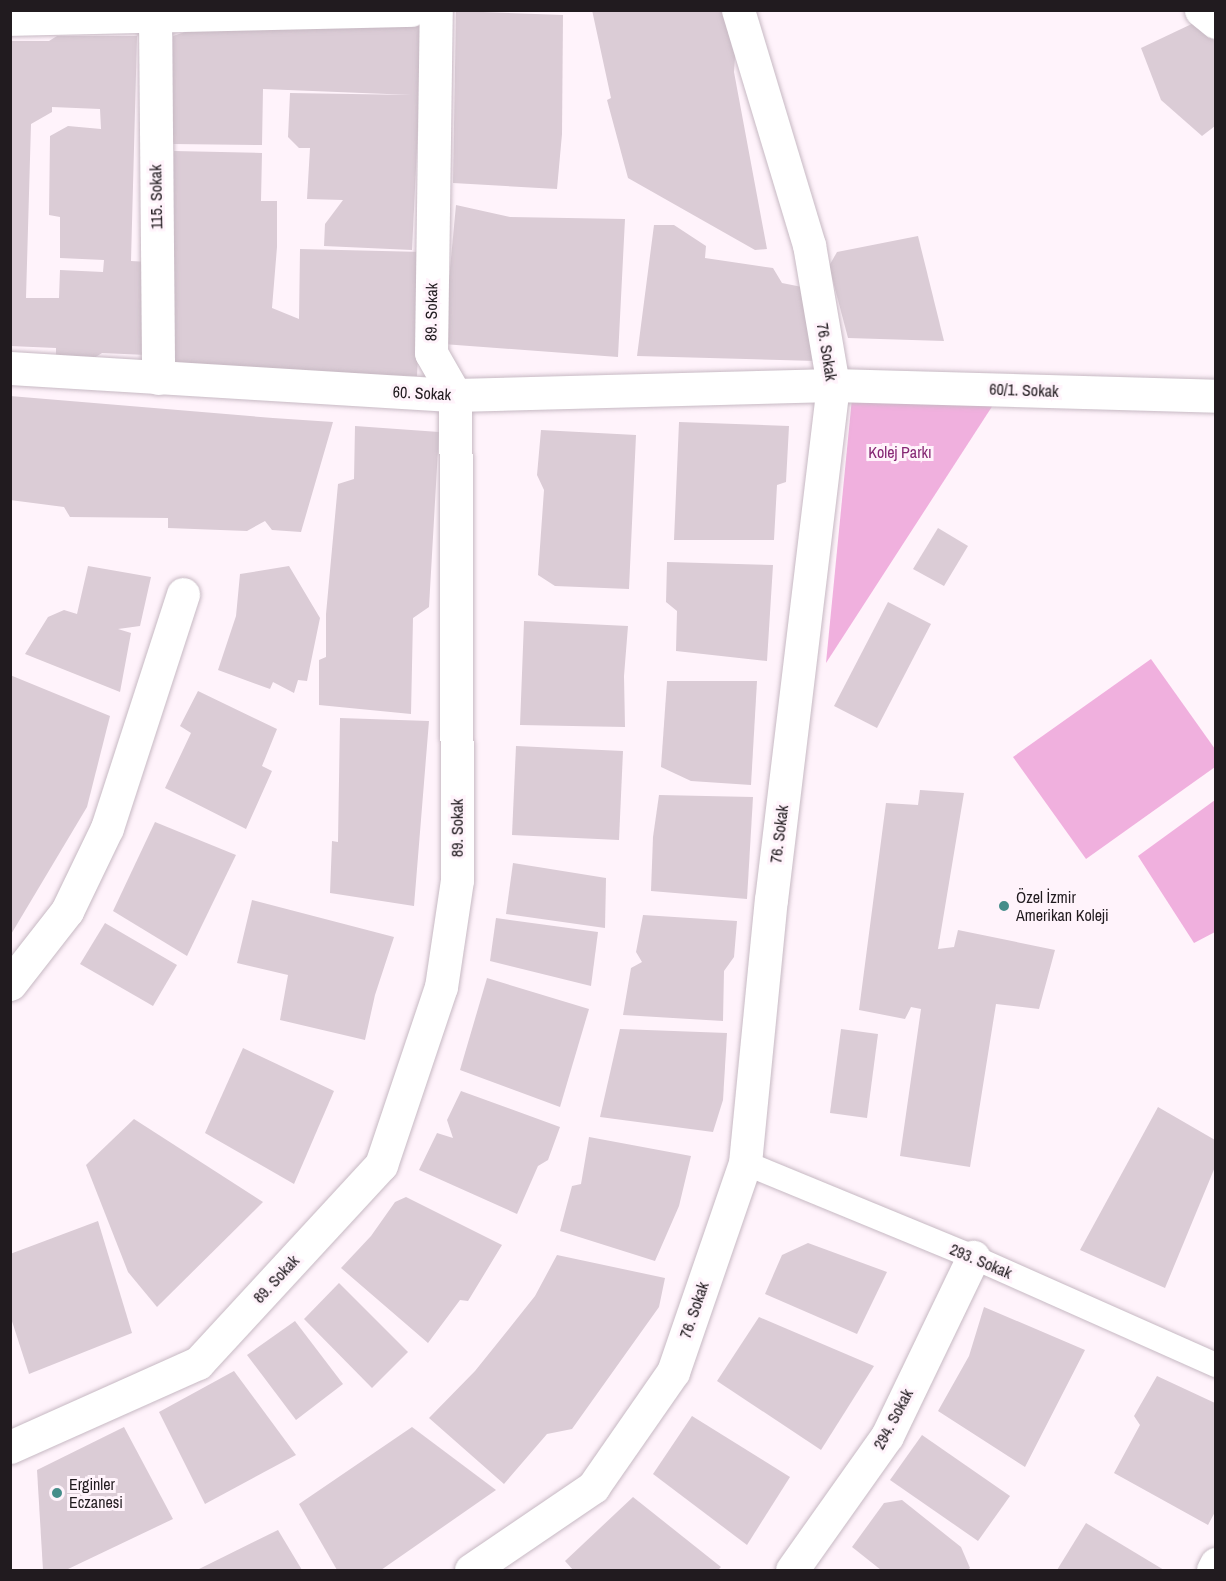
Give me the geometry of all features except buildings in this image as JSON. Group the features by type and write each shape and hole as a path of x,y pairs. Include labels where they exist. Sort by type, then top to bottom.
{"street":[{"path":"10,20 411,10"},
{"name":"89. Sokak","path":"10,1448 198,1363 381,1165 441,987 457,880 456,395 431,353 436,10"},
{"name":"76. Sokak","path":"471,1570 593,1487 673,1372 745,1163 771,900 833,385 809,245 738,10"},
{"path":"1201,10 1215,22"},
{"name":"115. Sokak","path":"154,16 158,378"},
{"name":"60. Sokak","path":"10,368 456,395 833,385"},
{"name":"60/1. Sokak","path":"833,385 1215,396"},
{"path":"10,984 67,911 107,828 183,594"},
{"name":"293. Sokak","path":"745,1163 973,1257 1215,1365"},
{"name":"294. Sokak","path":"792,1570 887,1436 973,1257"},
{"path":"1212,1570 1215,1564"}],"green space":[{"name":"Kolej Parkı","path":"852,398 993,405 826,663"},
{"path":"1151,659 1215,749 1215,767 1086,859 1013,757"},
{"path":"1215,800 1215,932 1194,943 1138,856"}],"place":[{"name":"Özel İzmir Amerikan Koleji","path":"1004,906"},
{"name":"Erginler Eczanesi","path":"57,1493"}]}
